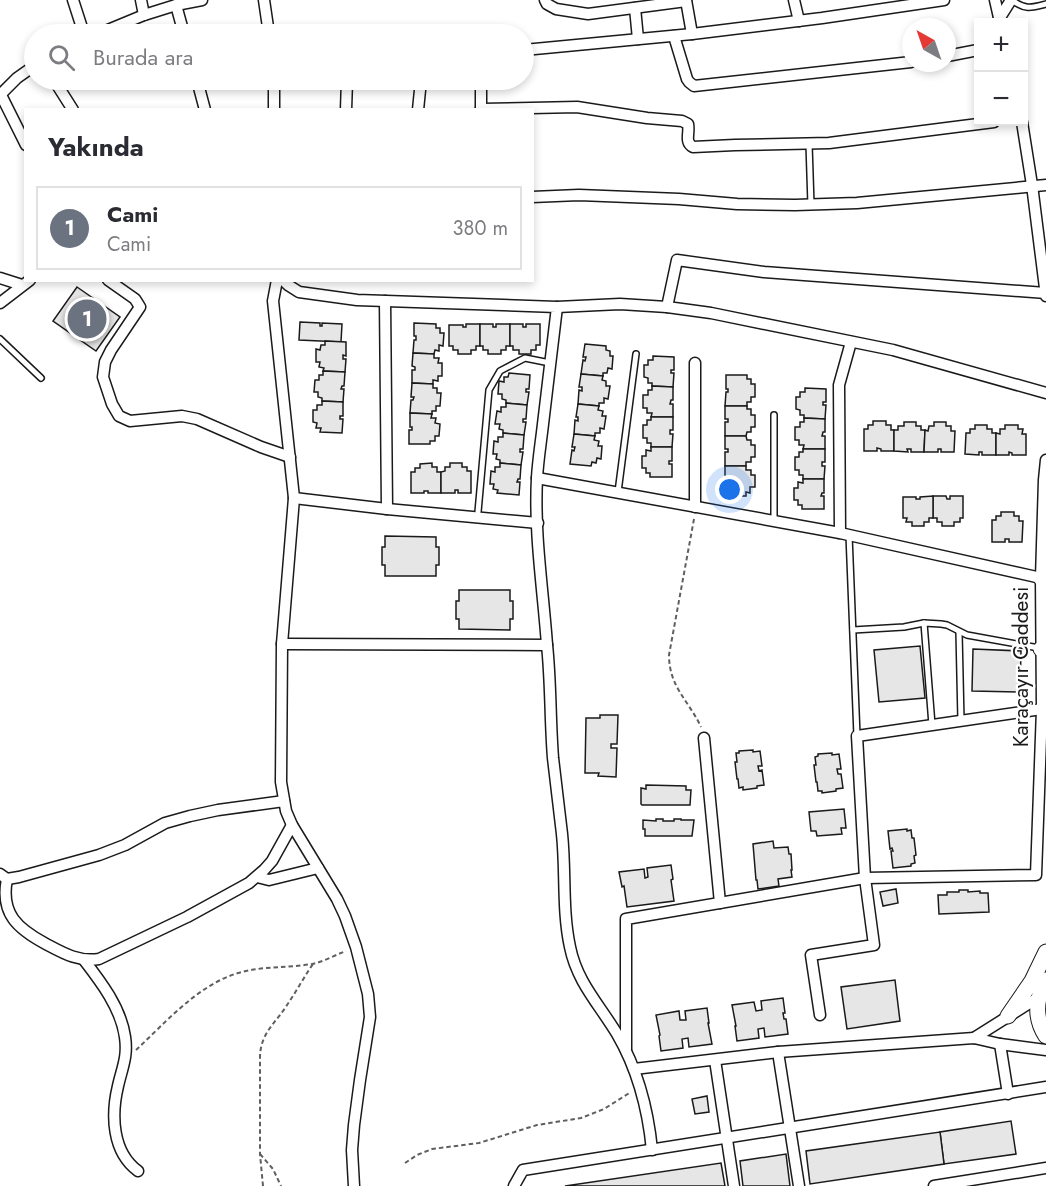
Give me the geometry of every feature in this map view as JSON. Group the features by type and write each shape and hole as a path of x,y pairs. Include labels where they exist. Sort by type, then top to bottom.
{"street":[{"path":"73,0 81,24"},
{"path":"141,0 144,15"},
{"path":"122,24 176,5 202,0"},
{"path":"264,0 268,24"},
{"path":"545,0 547,4 556,9 588,14 686,1 692,34"},
{"path":"794,0 799,21"},
{"path":"534,49 799,21 867,5 944,0"},
{"path":"995,0 999,18"},
{"path":"1002,18 1011,0"},
{"path":"176,5 181,24"},
{"path":"635,8 638,39"},
{"path":"674,36 689,82 694,86 902,63"},
{"path":"956,54 974,51"},
{"path":"24,73 0,95 24,141"},
{"path":"60,90 71,108"},
{"path":"200,90 204,108"},
{"path":"274,90 274,108"},
{"path":"346,108 347,90"},
{"path":"418,108 420,90"},
{"path":"481,90 482,108"},
{"path":"530,108 577,107 682,121 688,124 688,142 693,147 829,143 974,125"},
{"path":"667,307 677,260 764,272 1046,294 1023,126"},
{"path":"534,197 579,195 747,205 811,205 857,203 1046,185"},
{"path":"0,278 26,283"},
{"path":"111,282 135,299 140,307 105,362 103,377 112,404 119,416 130,422 183,416 197,419 290,457"},
{"path":"277,282 273,301 294,498 282,644 281,782 284,801 292,825 345,916 367,988 370,1017 354,1125 352,1150 354,1186"},
{"path":"284,282 299,292 357,300 556,307 620,304 711,313 893,350 1046,393"},
{"path":"0,303 26,283"},
{"path":"385,301 387,509"},
{"path":"556,307 537,478 540,575 548,645 553,757 565,860 568,938 581,979 626,1050 640,1085 650,1126 652,1150"},
{"path":"844,534 839,385 851,342"},
{"path":"694,507 695,363"},
{"name":"Karaçayır Caddesi","path":"865,878 1036,875 1044,649 1046,460"},
{"path":"537,478 844,534 1044,578"},
{"path":"294,498 538,523"},
{"path":"282,644 548,645"},
{"path":"820,1015 811,955 874,945 865,878 857,736 1042,709"},
{"path":"704,738 720,903"},
{"path":"284,801 190,816 165,823 125,845 99,855 31,874 3,877 5,907 11,920 24,932 68,956 84,960 99,959 208,906 257,877 272,861 292,825"},
{"path":"257,877 269,880 318,868"},
{"path":"626,1050 626,919 865,878"},
{"path":"1008,1016 1032,981 1046,952"},
{"path":"84,960 104,988 118,1014 125,1036 125,1060 116,1098 116,1127 122,1154 138,1171"},
{"path":"1046,980 1039,997 1038,1015 1046,1036"},
{"path":"974,1038 1039,997"},
{"path":"634,1070 778,1052 974,1038 1046,1050"},
{"path":"1000,1044 1008,1094"},
{"path":"778,1052 799,1186"},
{"path":"715,1060 734,1186"},
{"path":"514,1186 523,1170 1046,1087"},
{"path":"934,1186 1046,1168"}],"lane":[{"path":"1011,0 1020,6 1030,8 1046,4"},
{"path":"809,143 811,205"},
{"path":"0,339 41,378"},
{"path":"618,493 636,354"},
{"path":"478,512 489,390 500,371 525,358 550,363"},
{"path":"774,415 774,521"},
{"path":"844,534 853,630 857,736"},
{"path":"853,630 904,627 924,623 946,625 967,635 1044,649"},
{"path":"924,623 932,725"},
{"path":"959,632 961,721"}],"path":[{"path":"694,507 694,524 669,662 672,679 699,723 704,738"},
{"path":"125,1060 192,999 224,978 251,970 313,964 356,947"},
{"path":"263,1186 260,1154 262,1043 313,964"},
{"path":"405,1163 432,1149 478,1143 537,1125 581,1118 604,1109 640,1085"},
{"path":"260,1154 273,1169 281,1186"}],"building":[{"path":"77,287 120,317 96,351 53,321"},
{"path":"300,322 320,323 320,326 322,323 342,324 341,342 299,340"},
{"path":"414,323 436,324 436,328 440,328 440,333 444,333 443,346 439,345 439,351 435,350 434,354 413,353 414,340 416,340"},
{"path":"466,324 480,324 480,346 476,346 476,350 471,350 471,354 458,354 458,350 453,350 453,346 449,346 449,325 466,327"},
{"path":"480,324 493,324 493,327 496,327 496,324 510,324 510,346 506,346 506,350 501,350 501,354 488,354 488,350 483,350 483,346 480,346"},
{"path":"510,324 523,324 523,327 526,327 526,324 540,324 540,345 536,345 536,350 531,350 531,354 519,354 519,350 513,350 513,346 510,346"},
{"path":"325,341 346,342 346,356 343,355 343,359 346,359 345,372 323,371 324,368 319,367 320,362 316,362 316,349 320,350 321,345 325,345"},
{"path":"585,344 606,346 606,350 610,351 610,356 613,356 612,369 608,368 607,373 603,373 603,376 581,374 583,360 585,361 586,357 583,357"},
{"path":"413,353 434,354 434,358 439,358 438,363 442,363 442,376 438,376 438,381 433,380 433,384 412,383 412,370 415,370 412,366"},
{"path":"653,356 674,357 674,370 671,370 671,373 674,373 673,387 652,386 652,383 648,383 648,378 644,377 644,365 648,365 648,360 653,360"},
{"path":"323,371 345,372 344,386 341,389 344,389 343,402 322,401 322,398 318,397 318,392 314,392 315,380 319,380 319,375 323,375"},
{"path":"509,373 530,375 529,389 526,389 526,392 529,392 527,405 506,403 506,400 502,399 502,394 498,394 499,381 504,382 504,377 508,377"},
{"path":"581,374 603,376 602,380 606,381 606,386 610,386 608,399 604,398 604,403 599,403 599,406 578,404 579,390 582,391 582,387 579,387"},
{"path":"726,375 747,375 747,379 751,379 751,384 755,384 755,397 751,397 751,402 747,402 747,406 725,406 726,392 728,392"},
{"path":"412,383 433,384 433,388 437,388 437,393 441,393 440,406 436,406 436,411 432,411 432,414 410,413 411,400 414,397 411,397"},
{"path":"652,386 673,387 673,400 670,404 673,404 673,417 651,417 652,413 647,413 647,408 643,408 643,395 648,395 648,390 652,390"},
{"path":"805,388 826,389 826,402 823,402 823,405 826,405 825,419 804,418 804,415 800,415 800,410 796,409 796,397 800,397 800,392 805,392"},
{"path":"322,401 343,402 343,416 340,416 340,419 343,419 342,433 320,432 321,428 316,428 317,423 313,422 313,410 317,410 317,405 322,405"},
{"path":"506,403 527,405 526,419 523,419 523,422 526,422 524,435 503,433 503,430 499,429 500,424 495,424 497,411 501,412 501,407 506,407"},
{"path":"578,404 599,406 598,410 603,411 602,416 606,416 604,429 600,428 600,433 595,433 595,436 574,434 575,420 578,421 576,417"},
{"path":"725,406 747,406 747,409 751,409 751,415 755,415 755,427 751,427 751,432 747,432 746,436 725,436 725,422 728,422 728,419 725,419"},
{"path":"410,413 432,414 431,418 436,418 435,423 440,424 439,436 435,436 435,441 430,441 430,444 409,444 409,430 412,430"},
{"path":"651,417 673,417 673,430 670,430 670,434 673,434 672,447 651,447 651,443 647,443 647,438 643,438 643,425 647,425 647,420 651,420"},
{"path":"804,418 825,419 825,432 822,436 825,436 825,449 803,449 804,445 799,445 799,440 795,440 795,427 800,427 800,422 804,422"},
{"path":"873,421 886,421 886,425 891,425 891,430 894,430 894,451 881,451 877,448 877,451 864,451 864,429 868,429 868,425 873,425"},
{"path":"904,422 916,422 916,426 921,426 921,430 925,430 924,452 911,452 911,449 907,449 908,452 894,451 894,430 898,430 898,426 904,426"},
{"path":"934,422 946,422 946,426 951,426 951,431 955,431 954,452 941,452 941,449 938,449 938,452 924,452 925,430 928,431 929,426 934,426"},
{"path":"975,425 987,425 987,429 992,429 992,433 996,433 996,455 982,455 982,452 979,452 979,455 965,454 966,433 970,433 970,429 975,429"},
{"path":"1005,425 1018,425 1018,429 1023,429 1022,434 1026,434 1026,455 1012,455 1009,452 1009,455 996,455 996,433 1000,434 1000,429 1005,429"},
{"path":"503,433 524,435 523,449 520,449 520,452 523,452 521,465 500,463 500,460 496,459 497,454 493,454 494,441 498,442 498,437 503,437"},
{"path":"574,434 595,436 594,440 599,441 598,446 602,446 601,459 597,458 596,463 592,462 591,466 570,464 572,450 574,451 575,447 572,447"},
{"path":"725,436 746,436 747,440 751,440 751,445 755,445 755,457 751,457 751,462 746,462 746,466 725,466 725,452 728,452 728,449 725,449"},
{"path":"651,447 672,447 672,461 669,461 669,464 672,464 672,477 650,477 650,473 646,473 646,468 642,468 642,456 646,456 646,450 651,451"},
{"path":"803,449 825,449 825,462 822,462 822,466 825,466 824,479 803,479 803,475 799,475 799,470 795,470 795,457 799,457 799,452 803,452"},
{"path":"432,463 432,467 437,467 437,472 441,472 441,493 424,491 424,493 411,493 411,472 415,472 415,468 420,468 420,464"},
{"path":"450,463 462,463 462,467 467,467 467,471 471,471 471,493 458,493 458,490 455,490 455,493 441,493 441,472 445,471 445,467 450,467"},
{"path":"500,463 521,465 520,479 517,482 520,482 519,495 497,493 498,490 493,489 494,484 490,484 491,471 495,472 495,467 500,467"},
{"path":"725,466 746,466 746,470 751,470 751,475 755,475 755,487 750,487 750,493 746,492 746,496 725,496 727,479 725,479"},
{"path":"803,479 824,479 824,493 821,496 824,496 824,509 802,509 802,505 798,505 798,500 794,500 794,488 798,488 798,482 803,483"},
{"path":"933,496 946,496 950,499 950,496 963,496 963,518 960,518 960,522 954,522 954,526 942,526 942,522 937,522 937,518 933,518"},
{"path":"933,496 933,518 929,518 929,522 924,522 924,526 912,526 912,522 906,522 907,518 903,518 903,497 920,499 920,497"},
{"path":"1001,512 1014,512 1014,516 1019,516 1019,521 1023,521 1022,542 1009,542 1009,539 1005,539 1005,542 992,542 992,520 996,520 996,516 1001,516"},
{"path":"385,536 436,537 436,547 439,547 439,565 436,565 436,576 385,576 385,565 382,565 382,547 385,547"},
{"path":"459,590 510,590 510,601 513,601 513,619 510,619 510,630 459,629 459,619 456,619 456,601 459,601"},
{"path":"920,646 925,698 879,702 874,650"},
{"path":"973,649 1021,651 1020,692 972,691"},
{"path":"600,715 618,715 617,744 611,744 611,748 617,748 616,777 585,773 586,718 600,718"},
{"path":"753,750 753,752 760,751 762,766 758,766 759,771 762,770 764,785 743,790 743,787 739,788 737,779 736,753"},
{"path":"832,753 832,755 839,754 841,769 837,769 838,774 841,774 843,788 822,793 818,791 816,782 815,757 818,754"},
{"path":"646,785 686,786 686,790 691,790 690,805 642,805 641,788 646,789"},
{"path":"844,809 846,828 841,828 842,834 817,836 816,831 811,831 809,812"},
{"path":"656,819 663,819 663,821 694,820 692,836 645,836 643,820 656,821"},
{"path":"907,829 907,831 911,830 912,838 914,838 915,863 911,866 893,868 891,851 893,851 892,848 890,849 888,831"},
{"path":"773,841 774,848 788,847 789,854 791,854 792,877 778,879 779,886 758,889 753,844"},
{"path":"671,865 674,901 627,907 619,872 644,869 645,878 648,877 647,868"},
{"path":"896,889 898,903 883,906 880,892"},
{"path":"959,890 988,893 989,912 939,914 938,895 947,895 947,892 959,892"},
{"path":"895,980 900,1021 847,1029 841,987"},
{"path":"783,998 785,1013 783,1013 788,1034 765,1037 764,1028 758,1029 759,1038 737,1041 732,1005 754,1002 756,1011 762,1010 761,1001"},
{"path":"707,1008 712,1044 689,1047 688,1038 682,1039 683,1048 661,1051 656,1015 679,1011 680,1020 686,1020 685,1011"},
{"path":"707,1096 709,1112 695,1114 692,1099"},
{"path":"1011,1121 1016,1154 944,1164 940,1132"},
{"path":"940,1132 944,1164 810,1184 806,1151"},
{"path":"786,1154 790,1186 743,1186 740,1161"},
{"path":"721,1163 725,1186 565,1186"}],"place":[{"name":"Cami","path":"87,319"}]}
